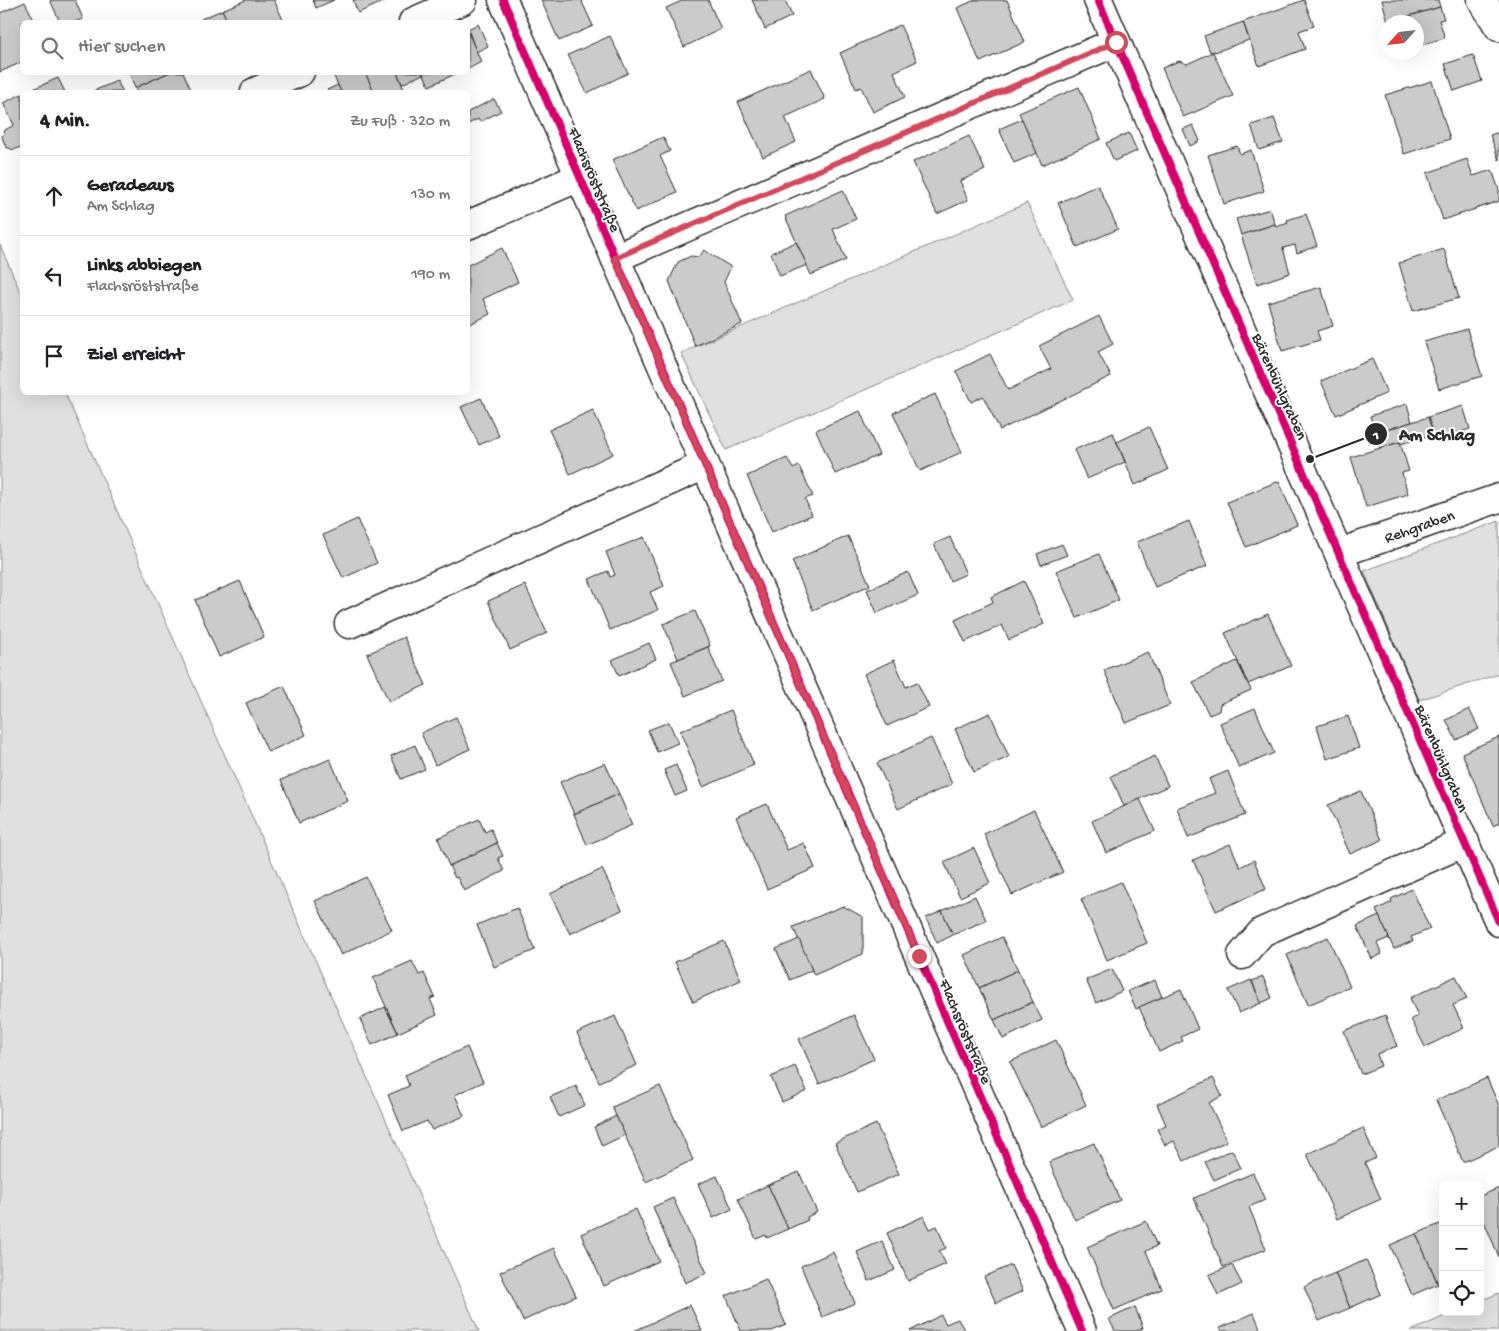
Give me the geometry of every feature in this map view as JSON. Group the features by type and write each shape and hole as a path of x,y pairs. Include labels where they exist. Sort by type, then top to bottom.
{"street":[{"path":"418,20 463,0"},
{"name":"Flachsröststraße","path":"503,0 1082,1331"},
{"name":"Bärenbühlgraben","path":"1098,0 1499,922"},
{"path":"1482,0 1499,27"},
{"path":"615,258 1116,42"},
{"path":"260,90 293,75"},
{"path":"470,224 580,177"},
{"path":"349,624 706,465"},
{"name":"Rehgraben","path":"1339,553 1499,498"},
{"path":"1242,955 1262,932 1464,842"}],"shaded area":[{"path":"1027,203 1073,300 726,450 681,353"},
{"path":"0,245 20,291 20,395 66,395 479,1331 0,1331"},
{"path":"1499,521 1499,674 1419,700 1364,571"},
{"path":"1499,1293 1499,1331 1411,1331 1445,1316 1484,1316 1484,1299"}],"building":[{"path":"50,0 75,0 83,19 59,20"},
{"path":"246,0 274,0 283,20 227,20 222,10"},
{"path":"313,0 334,0 316,8"},
{"path":"353,0 387,0 358,13"},
{"path":"541,0 584,0 582,2 593,26 559,41"},
{"path":"684,0 708,0 721,29 684,47 666,8"},
{"path":"752,0 785,0 792,16 765,29"},
{"path":"975,0 1007,0 1025,42 980,62 957,8"},
{"path":"1304,0 1314,26 1299,31 1305,49 1259,66 1243,22"},
{"path":"1382,0 1438,0 1440,7 1412,15 1386,15"},
{"path":"25,2 34,20 20,20 20,63 0,72 0,13"},
{"path":"1440,7 1444,19 1439,20 1445,38 1424,44 1424,15 1413,15"},
{"path":"222,10 227,20 202,20"},
{"path":"460,15 463,20 449,20"},
{"path":"1243,22 1249,40 1210,52 1204,36"},
{"path":"478,24 488,46 476,52 470,35 470,28"},
{"path":"900,25 917,61 894,72 905,97 873,112 861,87 856,89 840,53"},
{"path":"610,36 628,73 587,93 568,55"},
{"path":"470,37 481,62 470,68"},
{"path":"1213,52 1233,96 1183,117 1162,68 1179,61 1187,64"},
{"path":"1473,55 1482,81 1454,91 1445,64"},
{"path":"811,69 825,99 785,117 796,142 763,157 738,102"},
{"path":"130,75 163,75 135,88"},
{"path":"163,75 184,75 191,90 136,90 135,88"},
{"path":"333,75 366,75 373,90 340,90"},
{"path":"366,75 398,75 404,90 373,90"},
{"path":"398,75 421,75 402,84"},
{"path":"424,75 453,75 429,86"},
{"path":"58,78 64,90 31,90"},
{"path":"117,81 122,90 96,90"},
{"path":"1432,81 1450,139 1404,154 1385,95"},
{"path":"338,85 340,90 327,90"},
{"path":"1079,87 1101,139 1042,165 1019,113"},
{"path":"20,95 20,147 14,150 6,147 2,137 5,130 14,125 3,103"},
{"path":"494,99 501,111 480,122 478,119 470,123 470,111"},
{"path":"1274,118 1283,142 1259,150 1251,125"},
{"path":"1022,119 1037,153 1014,163 999,129"},
{"path":"1193,125 1200,141 1190,146 1183,129"},
{"path":"1499,132 1499,160 1490,135"},
{"path":"1129,133 1137,151 1114,161 1106,143"},
{"path":"969,136 985,170 960,181 968,200 937,214 913,162"},
{"path":"663,137 670,151 660,156 677,192 636,211 612,160"},
{"path":"1237,146 1240,154 1251,150 1264,191 1224,204 1208,155"},
{"path":"1467,159 1473,176 1492,170 1499,190 1499,201 1443,220 1427,173"},
{"path":"1098,185 1118,229 1077,247 1058,203"},
{"path":"843,190 856,219 833,229 846,260 811,275 785,216"},
{"path":"1270,209 1275,224 1241,235 1236,219"},
{"path":"1306,214 1317,246 1297,253 1295,245 1283,248 1290,273 1257,284 1241,235 1275,224 1276,227 1288,223 1287,220"},
{"path":"796,242 807,265 780,276 771,253"},
{"path":"502,248 518,282 483,299 490,314 470,324 470,264"},
{"path":"1444,249 1459,298 1413,311 1399,263"},
{"path":"704,250 731,267 724,282 742,324 695,346 669,281 678,262 691,256 699,257"},
{"path":"1321,287 1333,326 1317,331 1320,340 1282,351 1268,302"},
{"path":"1099,316 1113,344 1098,352 1111,376 1000,430 983,396 971,402 956,371 990,354 1008,390 1051,369 1039,346"},
{"path":"1467,329 1482,376 1439,389 1424,342"},
{"path":"1372,359 1387,393 1336,415 1321,381"},
{"path":"935,394 962,452 920,471 893,413"},
{"path":"481,398 499,436 479,445 461,407"},
{"path":"1407,404 1412,422 1376,433 1370,416"},
{"path":"1463,406 1470,429 1435,440 1428,417"},
{"path":"593,410 613,454 570,474 549,430"},
{"path":"860,411 879,455 835,474 816,430"},
{"path":"1428,417 1433,434 1380,448 1376,433"},
{"path":"1149,427 1168,470 1135,485 1117,442"},
{"path":"1113,433 1125,462 1087,479 1074,450"},
{"path":"1400,442 1409,471 1402,473 1408,494 1366,507 1351,457"},
{"path":"787,458 793,469 799,466 813,496 805,499 812,515 772,532 747,476"},
{"path":"1279,481 1297,525 1246,547 1227,502"},
{"path":"357,519 377,563 343,578 323,535"},
{"path":"1189,521 1207,566 1155,587 1137,542"},
{"path":"848,536 870,585 813,610 792,561"},
{"path":"644,537 664,586 650,592 658,610 610,630 589,579 608,571 610,577 615,575 606,552"},
{"path":"950,537 966,574 950,581 934,544"},
{"path":"1062,544 1067,555 1041,565 1037,554"},
{"path":"1099,554 1119,600 1077,618 1056,571"},
{"path":"908,572 918,595 877,613 867,590"},
{"path":"240,581 264,637 219,657 195,600"},
{"path":"1024,581 1044,624 1009,640 1002,625 965,642 955,620 993,602 991,597"},
{"path":"525,585 547,633 510,650 488,601"},
{"path":"695,611 710,646 678,659 663,624"},
{"path":"1268,614 1291,666 1248,684 1225,633"},
{"path":"404,637 426,685 389,702 367,654"},
{"path":"649,643 656,659 619,676 612,660"},
{"path":"708,647 722,681 685,696 671,662"},
{"path":"1148,652 1170,705 1126,723 1104,670"},
{"path":"894,660 906,687 917,682 929,707 887,726 864,674"},
{"path":"1237,661 1251,690 1220,704 1219,711 1209,715 1193,682"},
{"path":"284,686 306,735 268,752 246,703"},
{"path":"1255,708 1274,753 1239,768 1220,723"},
{"path":"1469,709 1479,729 1456,740 1446,720"},
{"path":"731,710 754,765 703,787 680,731"},
{"path":"990,713 1009,757 974,772 955,729"},
{"path":"1348,716 1359,748 1327,759 1317,726"},
{"path":"456,717 470,749 435,765 421,733"},
{"path":"669,722 678,743 657,752 648,730"},
{"path":"1499,737 1499,823 1493,826 1462,753"},
{"path":"931,738 952,784 898,809 877,763"},
{"path":"415,745 425,769 401,779 391,756"},
{"path":"1155,756 1168,786 1124,806 1111,776"},
{"path":"330,759 348,801 299,823 281,780"},
{"path":"605,763 619,794 574,814 560,782"},
{"path":"676,765 687,791 675,796 664,770"},
{"path":"1228,771 1245,815 1188,838 1177,808 1215,793 1209,779"},
{"path":"1361,791 1382,840 1350,854 1328,805"},
{"path":"619,794 632,825 587,845 574,814"},
{"path":"1140,799 1155,831 1106,853 1092,821"},
{"path":"767,804 787,850 804,843 815,868 767,889 736,817"},
{"path":"1034,810 1063,872 1012,895 984,834"},
{"path":"479,819 485,832 491,829 497,843 449,866 438,838"},
{"path":"497,843 503,856 498,858 504,871 464,891 449,866"},
{"path":"1230,844 1240,867 1254,860 1266,889 1216,911 1193,860"},
{"path":"974,848 990,883 960,897 944,862"},
{"path":"602,869 622,910 570,934 550,894"},
{"path":"366,877 392,930 341,955 315,901"},
{"path":"1121,882 1147,943 1107,960 1081,899"},
{"path":"1412,889 1430,929 1411,937 1413,941 1394,949 1376,910 1392,902 1391,899"},
{"path":"975,896 986,920 953,935 942,911"},
{"path":"843,906 863,917 863,954 814,975 793,927"},
{"path":"517,908 535,950 494,967 477,925"},
{"path":"942,911 953,935 937,943 926,918"},
{"path":"1379,916 1389,938 1377,943 1382,954 1372,959 1357,926"},
{"path":"1002,937 1018,970 979,988 964,955"},
{"path":"1328,937 1350,987 1308,1005 1287,955"},
{"path":"799,939 812,970 790,980 776,949"},
{"path":"724,941 741,980 693,1002 675,962"},
{"path":"412,961 419,975 424,973 435,997 430,999 437,1015 398,1033 373,978"},
{"path":"1112,969 1122,991 1096,1003 1086,980"},
{"path":"1018,970 1033,1002 994,1020 979,988"},
{"path":"1456,976 1467,999 1453,1005 1464,1028 1425,1047 1411,1019 1418,1016 1410,998"},
{"path":"1263,977 1272,998 1261,1003 1252,981"},
{"path":"1155,980 1162,997 1136,1009 1128,991"},
{"path":"1251,980 1261,1003 1239,1013 1228,990"},
{"path":"1181,989 1198,1029 1181,1037 1183,1041 1159,1052 1139,1007"},
{"path":"1033,1002 1042,1020 1003,1039 994,1020"},
{"path":"385,1007 398,1033 372,1045 360,1019"},
{"path":"854,1015 874,1059 819,1084 799,1039"},
{"path":"1385,1015 1397,1046 1377,1054 1381,1066 1361,1074 1344,1031"},
{"path":"615,1016 637,1065 599,1082 577,1033"},
{"path":"1056,1040 1086,1105 1041,1127 1010,1062"},
{"path":"467,1047 483,1082 455,1095 464,1116 432,1130 427,1121 403,1131 388,1095 409,1086 405,1075"},
{"path":"795,1066 807,1091 782,1102 771,1077"},
{"path":"1213,1078 1222,1096 1209,1103 1227,1141 1184,1161 1174,1141 1165,1145 1157,1129 1166,1125 1157,1104"},
{"path":"1487,1078 1499,1106 1499,1146 1463,1162 1436,1100"},
{"path":"576,1086 585,1105 559,1117 550,1097"},
{"path":"660,1086 693,1160 646,1182 612,1107"},
{"path":"616,1116 625,1135 602,1146 594,1127"},
{"path":"876,1124 899,1174 857,1192 835,1143"},
{"path":"1363,1128 1376,1158 1365,1163 1381,1199 1337,1219 1307,1154"},
{"path":"1094,1143 1120,1200 1075,1220 1049,1162"},
{"path":"1232,1150 1241,1168 1214,1180 1205,1162"},
{"path":"799,1172 817,1212 807,1217 808,1220 788,1229 768,1185"},
{"path":"1253,1173 1265,1200 1249,1207 1266,1249 1223,1267 1194,1198"},
{"path":"717,1176 732,1209 713,1218 698,1184"},
{"path":"768,1185 788,1229 767,1238 766,1235 756,1239 738,1199"},
{"path":"1499,1188 1499,1257 1484,1221 1484,1194"},
{"path":"673,1198 707,1273 685,1283 653,1207"},
{"path":"636,1209 659,1261 604,1286 581,1234"},
{"path":"924,1216 930,1229 937,1226 946,1248 939,1251 946,1264 908,1281 887,1233"},
{"path":"1146,1221 1157,1246 1146,1251 1162,1289 1114,1310 1087,1247"},
{"path":"1439,1224 1439,1284 1438,1284 1416,1234"},
{"path":"1416,1234 1438,1284 1412,1295 1390,1245"},
{"path":"882,1241 895,1270 869,1281 857,1252"},
{"path":"554,1248 576,1296 523,1321 500,1272"},
{"path":"833,1252 855,1303 822,1317 801,1266"},
{"path":"1366,1260 1381,1294 1350,1308 1335,1273"},
{"path":"1011,1265 1023,1291 996,1303 984,1277"},
{"path":"1232,1265 1242,1284 1218,1295 1209,1275"},
{"path":"1335,1273 1350,1308 1319,1321 1304,1287"},
{"path":"766,1279 786,1325 772,1331 741,1331 726,1296"},
{"path":"690,1305 702,1331 634,1331"},
{"path":"1135,1307 1143,1328 1136,1331 1115,1331 1109,1319"},
{"path":"1254,1313 1261,1331 1222,1331 1220,1328"},
{"path":"941,1315 946,1324 958,1319 965,1331 910,1331"}],"cycle path":[{"path":"503,0 1082,1331"},
{"path":"1098,0 1499,922"}],"place":[{"name":"Am Schlag","path":"1310,459"}],"route":[{"path":"919,956 615,258 1116,42"}]}
